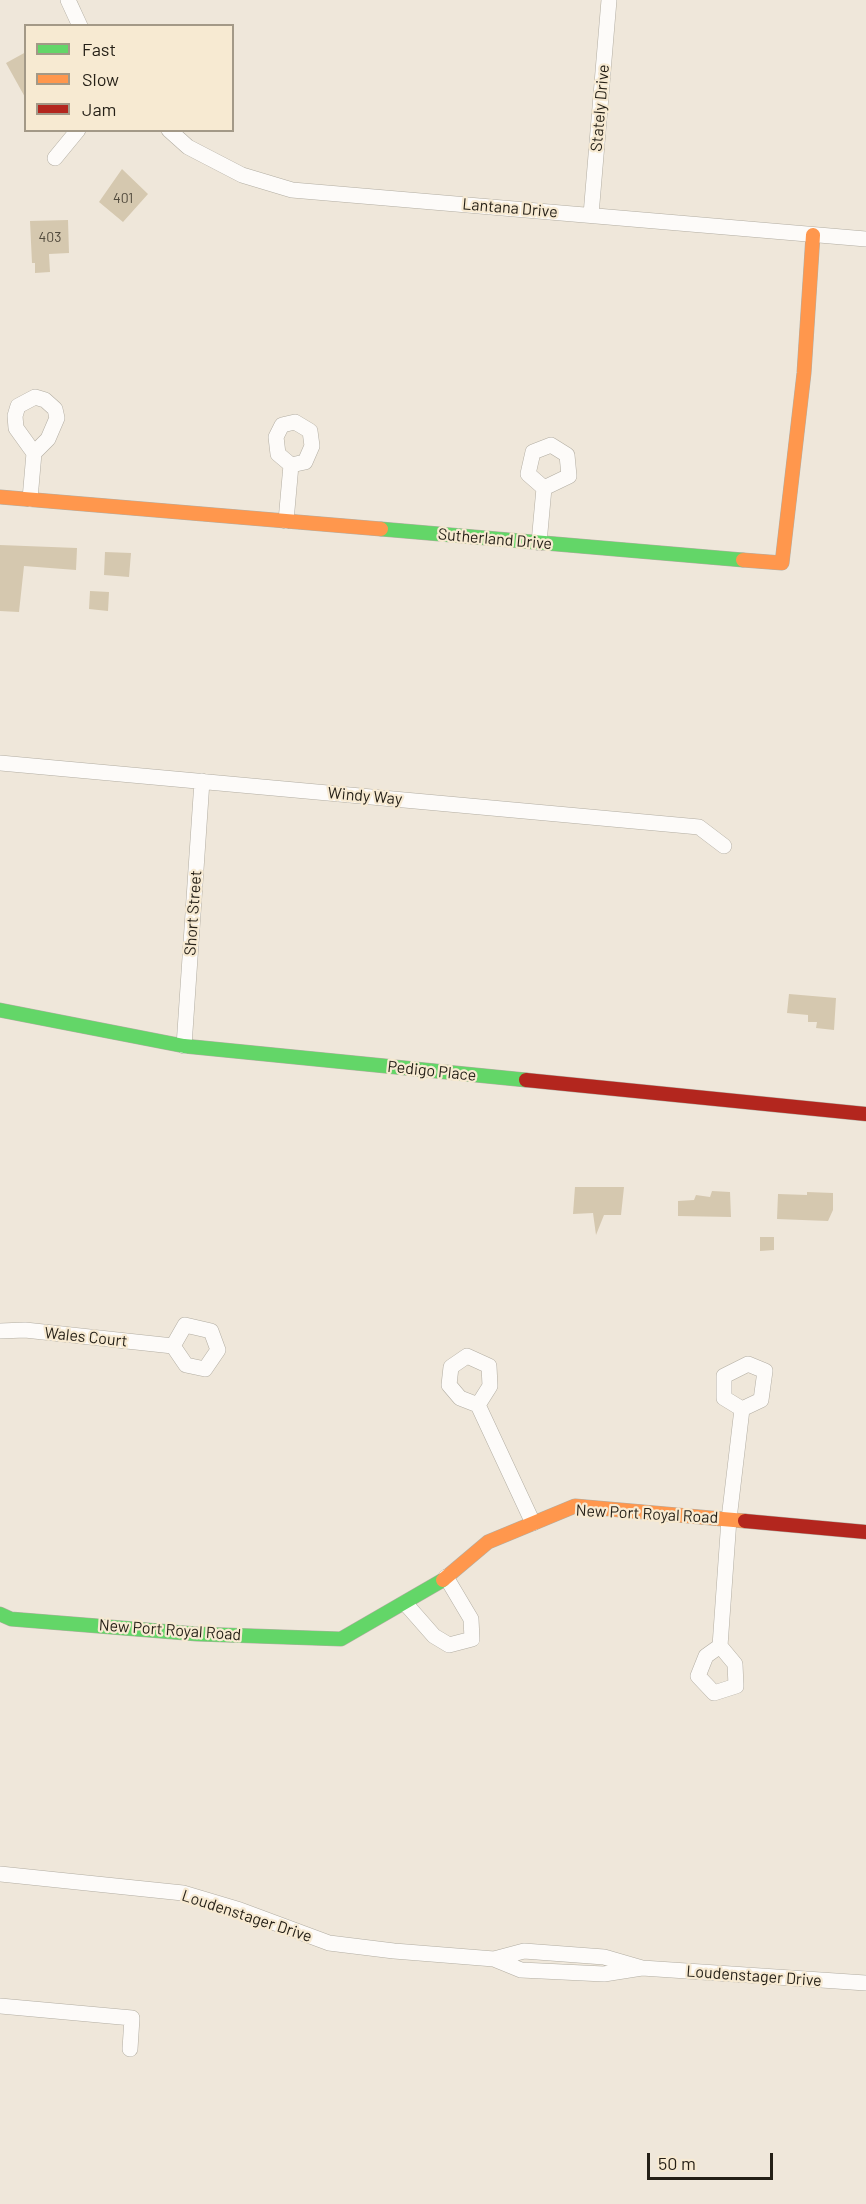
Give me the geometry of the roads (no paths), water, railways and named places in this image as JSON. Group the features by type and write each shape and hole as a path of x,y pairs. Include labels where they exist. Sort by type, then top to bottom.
{"street":[{"path":"68,0 79,24"},
{"name":"Stately Drive","path":"591,215 609,0"},
{"path":"55,158 76,132"},
{"name":"Lantana Drive","path":"172,132 188,147 242,175 292,190 866,239"},
{"name":"Sutherland Drive","path":"0,497 783,563 805,357 813,235"},
{"path":"30,499 34,453"},
{"path":"286,521 291,465"},
{"path":"539,543 544,488"},
{"name":"Windy Way","path":"0,763 699,826 724,846"},
{"name":"Short Street","path":"184,1046 202,781"},
{"name":"Pedigo Place","path":"0,1010 184,1046 866,1114"},
{"name":"Wales Court","path":"0,1331 25,1330 172,1346"},
{"path":"478,1405 533,1522"},
{"path":"720,1646 729,1519 742,1409"},
{"name":"New Port Royal Road","path":"0,1614 11,1619 197,1634 341,1639 435,1587 488,1542 575,1506 866,1532"},
{"path":"405,1603 434,1636 449,1645 472,1639 471,1619 447,1577"},
{"name":"Loudenstager Drive","path":"0,1874 183,1893 240,1910 329,1942 394,1951 494,1959 524,1951 604,1957 642,1968 866,1983"},
{"path":"0,2006 132,2018 130,2049"}]}
